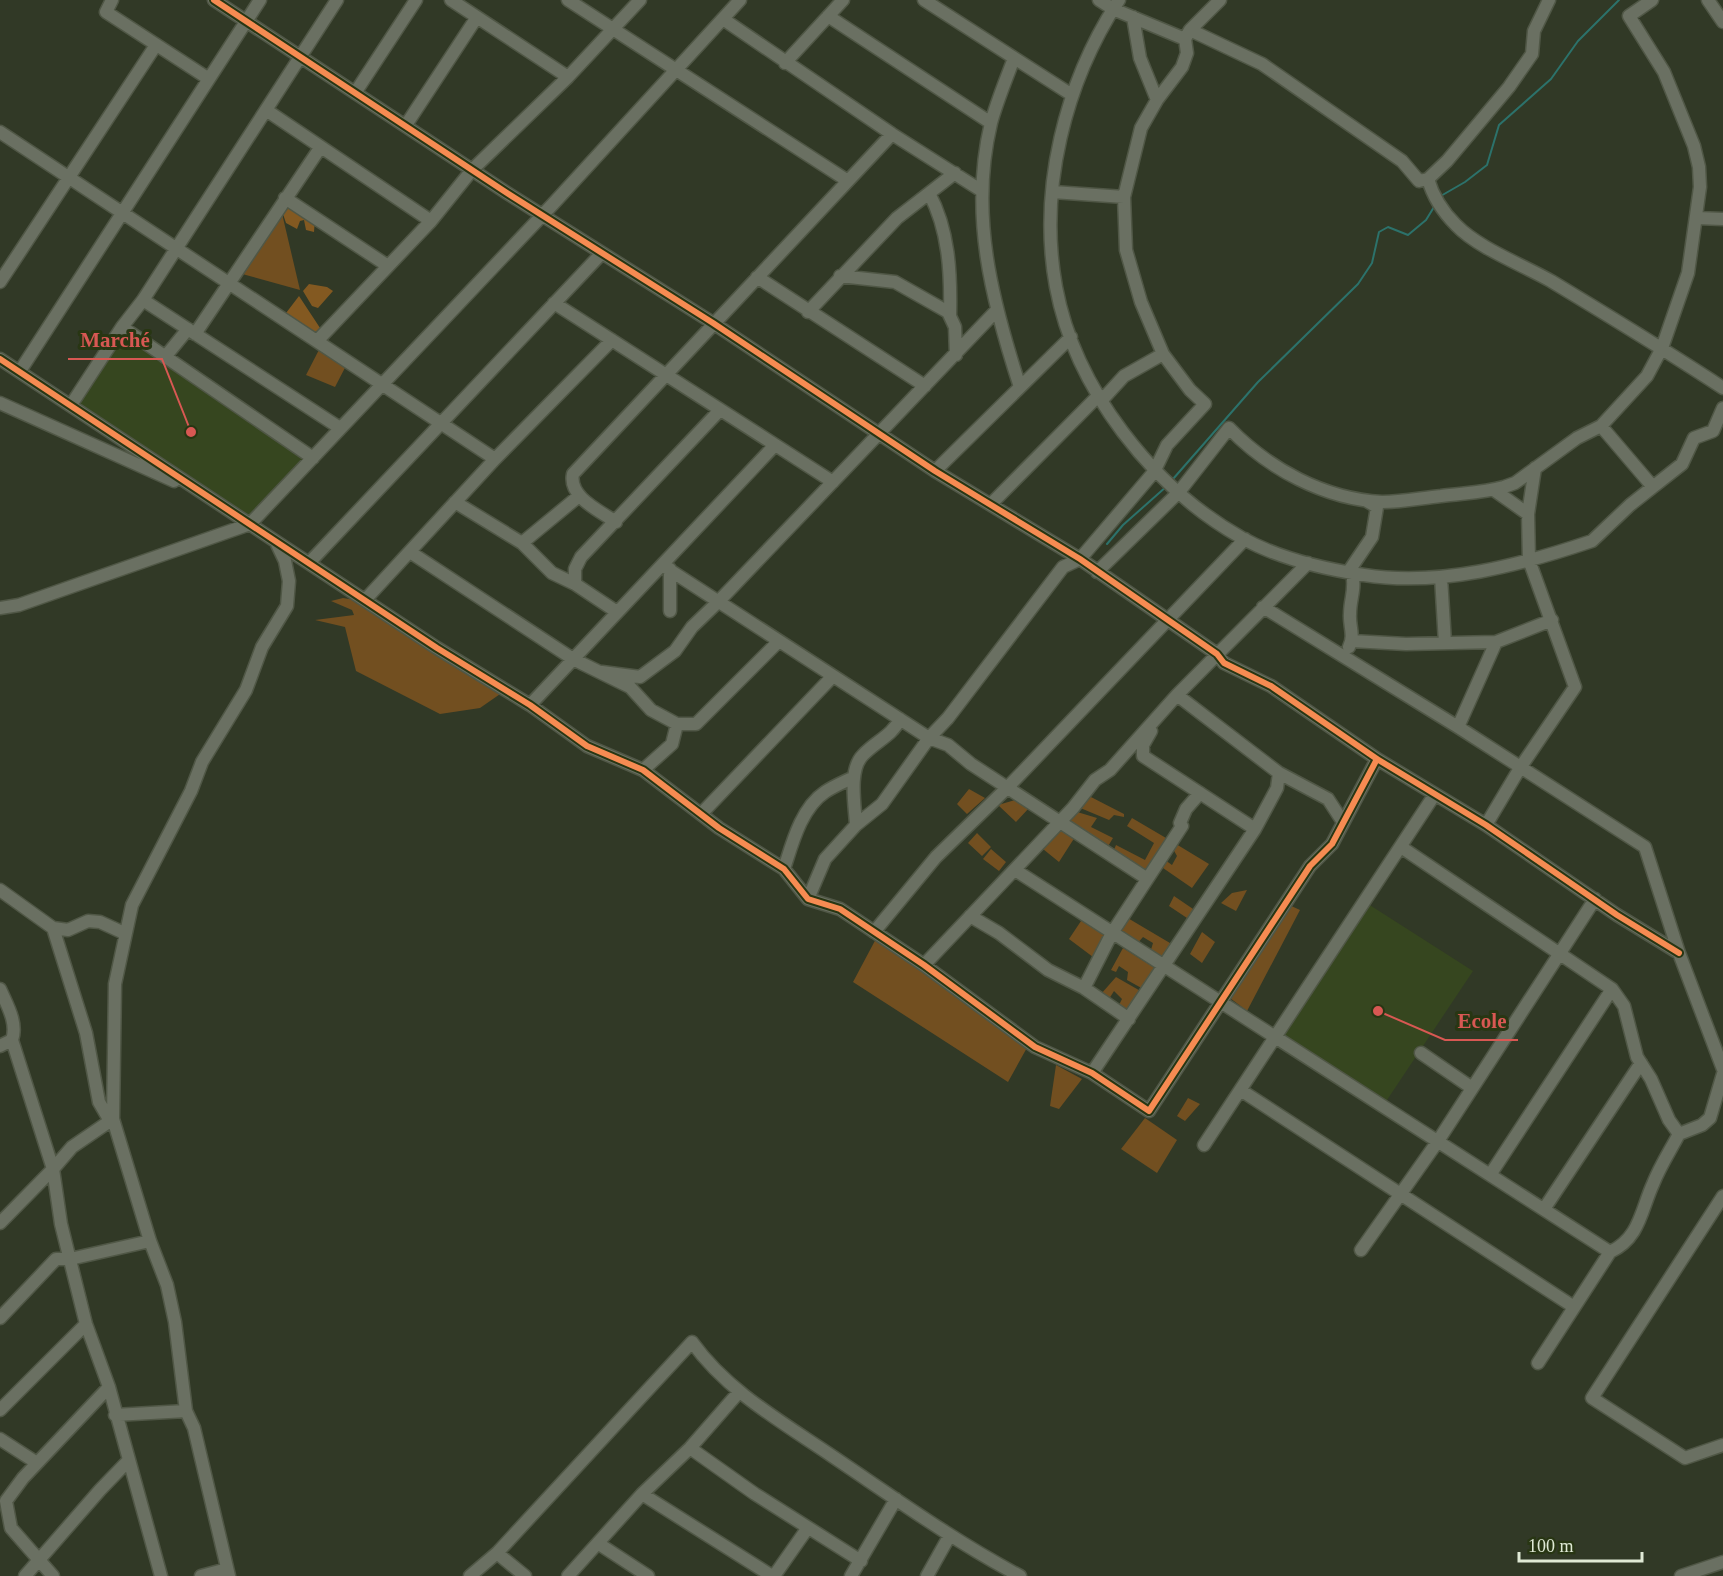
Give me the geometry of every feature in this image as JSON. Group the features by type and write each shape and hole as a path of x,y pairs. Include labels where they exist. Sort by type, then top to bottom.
{"street":[{"path":"111,0 106,12 209,78"},
{"path":"214,0 472,170 713,323 935,471 1080,559 1217,654 1224,663 1271,686 1377,759 1486,825 1678,954"},
{"path":"20,371 260,0"},
{"path":"71,405 122,327 143,300 337,0"},
{"path":"356,93 416,0"},
{"path":"451,0 568,77"},
{"path":"568,0 848,181"},
{"path":"318,340 431,221 472,170 568,77 640,0"},
{"path":"0,608 19,605 250,524 543,215 740,0"},
{"path":"785,63 843,0"},
{"path":"1099,0 1116,5 1133,17 1187,34 1263,64 1402,161 1419,181 1428,179 1447,161 1509,87 1532,54 1534,31 1549,0"},
{"path":"808,899 825,859 856,825 882,804 929,738 948,718 1063,567 1080,559 1154,472 1167,445 1205,404 1190,390 1163,354 1141,302 1126,250 1124,197 1141,128 1156,100 1182,68 1186,54 1187,34 1220,0"},
{"path":"1098,572 1179,492 1229,428 1262,457 1328,493 1365,500 1417,500 1494,490 1515,483 1577,438 1601,426 1647,376 1662,348 1688,273 1697,218 1700,187 1694,146 1664,72 1629,16 1652,0"},
{"path":"1708,0 1723,22"},
{"path":"933,2 1072,95"},
{"path":"1116,5 1088,54 1072,95 1056,156 1052,245 1056,288 1071,337 1101,398 1154,472 1245,539 1308,563 1351,572 1403,578 1441,577 1529,560 1592,541 1653,487 1682,465 1694,438 1713,431 1723,408"},
{"path":"828,16 991,123"},
{"path":"406,125 477,17"},
{"path":"1133,17 1140,58 1156,100"},
{"path":"723,19 785,63 982,191"},
{"path":"0,282 156,45"},
{"path":"1014,58 991,123 982,191 983,236 989,283 1020,387"},
{"path":"266,110 431,221"},
{"path":"0,132 384,383 495,459"},
{"path":"616,522 579,496 573,486 573,474 892,134"},
{"path":"165,357 192,332 320,148"},
{"path":"808,312 897,218 955,173"},
{"path":"1428,179 1433,198 1457,226 1518,266 1549,280 1662,348 1723,388"},
{"path":"1053,192 1124,197"},
{"path":"929,193 939,211 947,245 950,315 955,327 956,355"},
{"path":"285,198 388,266"},
{"path":"1697,218 1723,219"},
{"path":"309,563 444,423 602,253"},
{"path":"840,276 895,282 950,315"},
{"path":"757,277 924,386"},
{"path":"143,300 340,428"},
{"path":"554,303 834,482"},
{"path":"602,672 640,677 675,651 699,619 834,482 996,311"},
{"path":"122,327 313,458"},
{"path":"935,471 1071,337"},
{"path":"365,600 495,459 612,340"},
{"path":"991,504 1124,376 1163,354"},
{"path":"0,359 365,600 530,705 586,746 643,770 784,869 808,899 840,909 924,965 1035,1047 1092,1073 1149,1111 1310,866 1332,844 1377,759"},
{"path":"0,403 207,495"},
{"path":"575,584 577,563 720,410"},
{"path":"1601,426 1653,487"},
{"path":"530,705 617,612 666,567 775,445"},
{"path":"1486,825 1520,768 1575,687 1529,560 1528,514 1535,468"},
{"path":"1494,490 1528,514"},
{"path":"522,543 579,496"},
{"path":"1344,658 1352,641 1349,612 1355,590 1351,572 1372,537 1377,507 1365,500"},
{"path":"455,502 522,543 552,573 575,584 617,612"},
{"path":"874,932 936,857 1008,787 1245,539"},
{"path":"111,1120 115,984 124,933 132,905 191,791 202,762 246,690 262,646 287,606 289,581 285,561 274,540"},
{"path":"410,552 573,659 630,687 651,710 677,724 696,724 779,641"},
{"path":"924,965 1060,822 1095,780 1110,770 1177,695 1308,563"},
{"path":"666,567 670,583 670,611"},
{"path":"666,567 929,738 948,745 971,764 1146,878"},
{"path":"1441,577 1445,643"},
{"path":"657,581 695,586"},
{"path":"1263,607 1458,727 1645,847 1678,954 1723,1069"},
{"path":"1352,641 1496,642 1552,620"},
{"path":"1458,727 1496,642"},
{"path":"702,813 833,676"},
{"path":"1177,695 1280,773 1328,799 1343,822"},
{"path":"1160,714 1143,745 1143,756 1256,829"},
{"path":"856,825 854,777 861,756 884,739 900,719"},
{"path":"643,770 672,744 677,724"},
{"path":"1092,1073 1256,829 1277,788 1280,773"},
{"path":"784,869 794,835 810,808 823,793 854,777"},
{"path":"1084,988 1112,933 1182,826 1180,823 1186,809 1200,793"},
{"path":"1204,1145 1242,1091 1435,794"},
{"path":"1401,847 1611,989 1623,1006 1637,1057 1651,1079 1669,1120 1679,1134"},
{"path":"1015,870 1610,1252"},
{"path":"0,890 53,928 68,930 88,921 100,922 124,933"},
{"path":"1361,1250 1437,1141 1595,899"},
{"path":"970,916 999,933 1048,970 1084,988 1129,1019"},
{"path":"53,928 86,1033 99,1102 111,1120 167,1286 175,1322 186,1411 194,1428 228,1573 201,1576"},
{"path":"0,989 14,1025 12,1040 53,1169 61,1224 86,1324 108,1387 161,1576"},
{"path":"1490,1175 1611,989"},
{"path":"0,1046 12,1040"},
{"path":"1421,1053 1472,1088"},
{"path":"1544,1209 1641,1063"},
{"path":"1538,1363 1610,1252 1623,1244 1635,1229 1645,1211 1652,1186 1679,1134 1702,1125 1710,1118 1723,1074"},
{"path":"1242,1091 1574,1307"},
{"path":"0,1223 79,1141 111,1120"},
{"path":"1723,1196 1592,1398 1685,1458 1723,1444"},
{"path":"0,1318 56,1259 150,1241"},
{"path":"0,1410 86,1324"},
{"path":"470,1576 497,1553 692,1341 704,1358 739,1392 950,1535 1020,1576"},
{"path":"53,1576 11,1528 3,1504 15,1487 108,1387"},
{"path":"568,1576 642,1494 690,1449 739,1392"},
{"path":"115,1415 186,1411"},
{"path":"0,1439 37,1463"},
{"path":"690,1449 807,1528 861,1561"},
{"path":"24,1576 128,1461"},
{"path":"642,1494 773,1576 807,1528"},
{"path":"851,1576 896,1499"},
{"path":"927,1576 950,1535"},
{"path":"599,1544 648,1576"},
{"path":"497,1553 525,1576"},
{"path":"1681,1576 1723,1562"}],"shaded area":[{"path":"285,198 315,218 314,232 306,230 304,220 300,221 297,229 286,223 280,205"},
{"path":"280,205 300,290 235,272"},
{"path":"309,284 327,287 333,291 318,308 312,306 303,291"},
{"path":"299,296 324,334 318,340 283,317"},
{"path":"125,329 315,455 250,524 75,407"},
{"path":"322,344 348,362 335,387 306,375"},
{"path":"343,598 361,601 503,692 480,708 440,714 356,671 345,627 315,620 354,615 352,610 331,601"},
{"path":"969,789 985,798 967,814 957,804"},
{"path":"1089,796 1124,814 1124,817 1114,815 1109,820 1078,807"},
{"path":"1015,800 1029,808 1016,822 998,805"},
{"path":"1074,811 1097,818 1091,827 1113,838 1107,848 1065,821"},
{"path":"1132,818 1166,838 1145,873 1113,852 1116,845 1145,860 1154,843 1127,826"},
{"path":"1061,827 1075,837 1059,862 1043,849"},
{"path":"977,833 991,847 982,856 968,843"},
{"path":"1176,844 1209,864 1192,888 1163,868 1165,860 1172,865 1177,856 1173,849"},
{"path":"991,849 1006,862 999,871 983,859"},
{"path":"1247,890 1236,911 1221,903 1232,893"},
{"path":"1174,896 1196,911 1190,920 1169,906"},
{"path":"1365,902 1473,971 1383,1106 1277,1038"},
{"path":"1287,904 1300,910 1247,1011 1230,998"},
{"path":"1126,917 1175,946 1165,961 1150,953 1153,943 1143,937 1136,945 1117,931"},
{"path":"1083,918 1105,935 1093,957 1069,939"},
{"path":"1202,932 1215,942 1202,963 1190,954"},
{"path":"878,935 1029,1044 1008,1082 853,982"},
{"path":"1123,948 1158,970 1145,990 1127,980 1128,972 1119,966 1116,972 1111,970"},
{"path":"1116,977 1144,993 1130,1014 1118,1007 1122,999 1114,991 1109,999 1101,994"},
{"path":"1056,1065 1082,1079 1059,1109 1050,1106"},
{"path":"1188,1098 1200,1104 1185,1121 1177,1116"},
{"path":"1145,1118 1177,1140 1157,1173 1121,1149"}],"waterway":[{"path":"1439,197 1465,182 1487,165 1499,125 1551,79 1578,41 1619,0"},
{"path":"1173,479 1258,382 1358,284 1372,263 1379,232 1388,227 1408,235 1426,220 1434,207"},
{"path":"1107,544 1123,525 1167,486"}],"cycle path":[{"path":"214,0 507,193 713,323 935,471 1080,559 1217,654 1224,663 1271,686 1377,759 1486,825 1617,915 1679,953"},
{"path":"0,359 437,648 530,705 587,746 643,770 719,828 784,869 808,899 840,909 924,965 1035,1047 1092,1073 1149,1111 1310,866 1332,844 1377,759"}],"place":[{"name":"Marché","path":"191,432"},
{"name":"Ecole","path":"1378,1011"}]}
